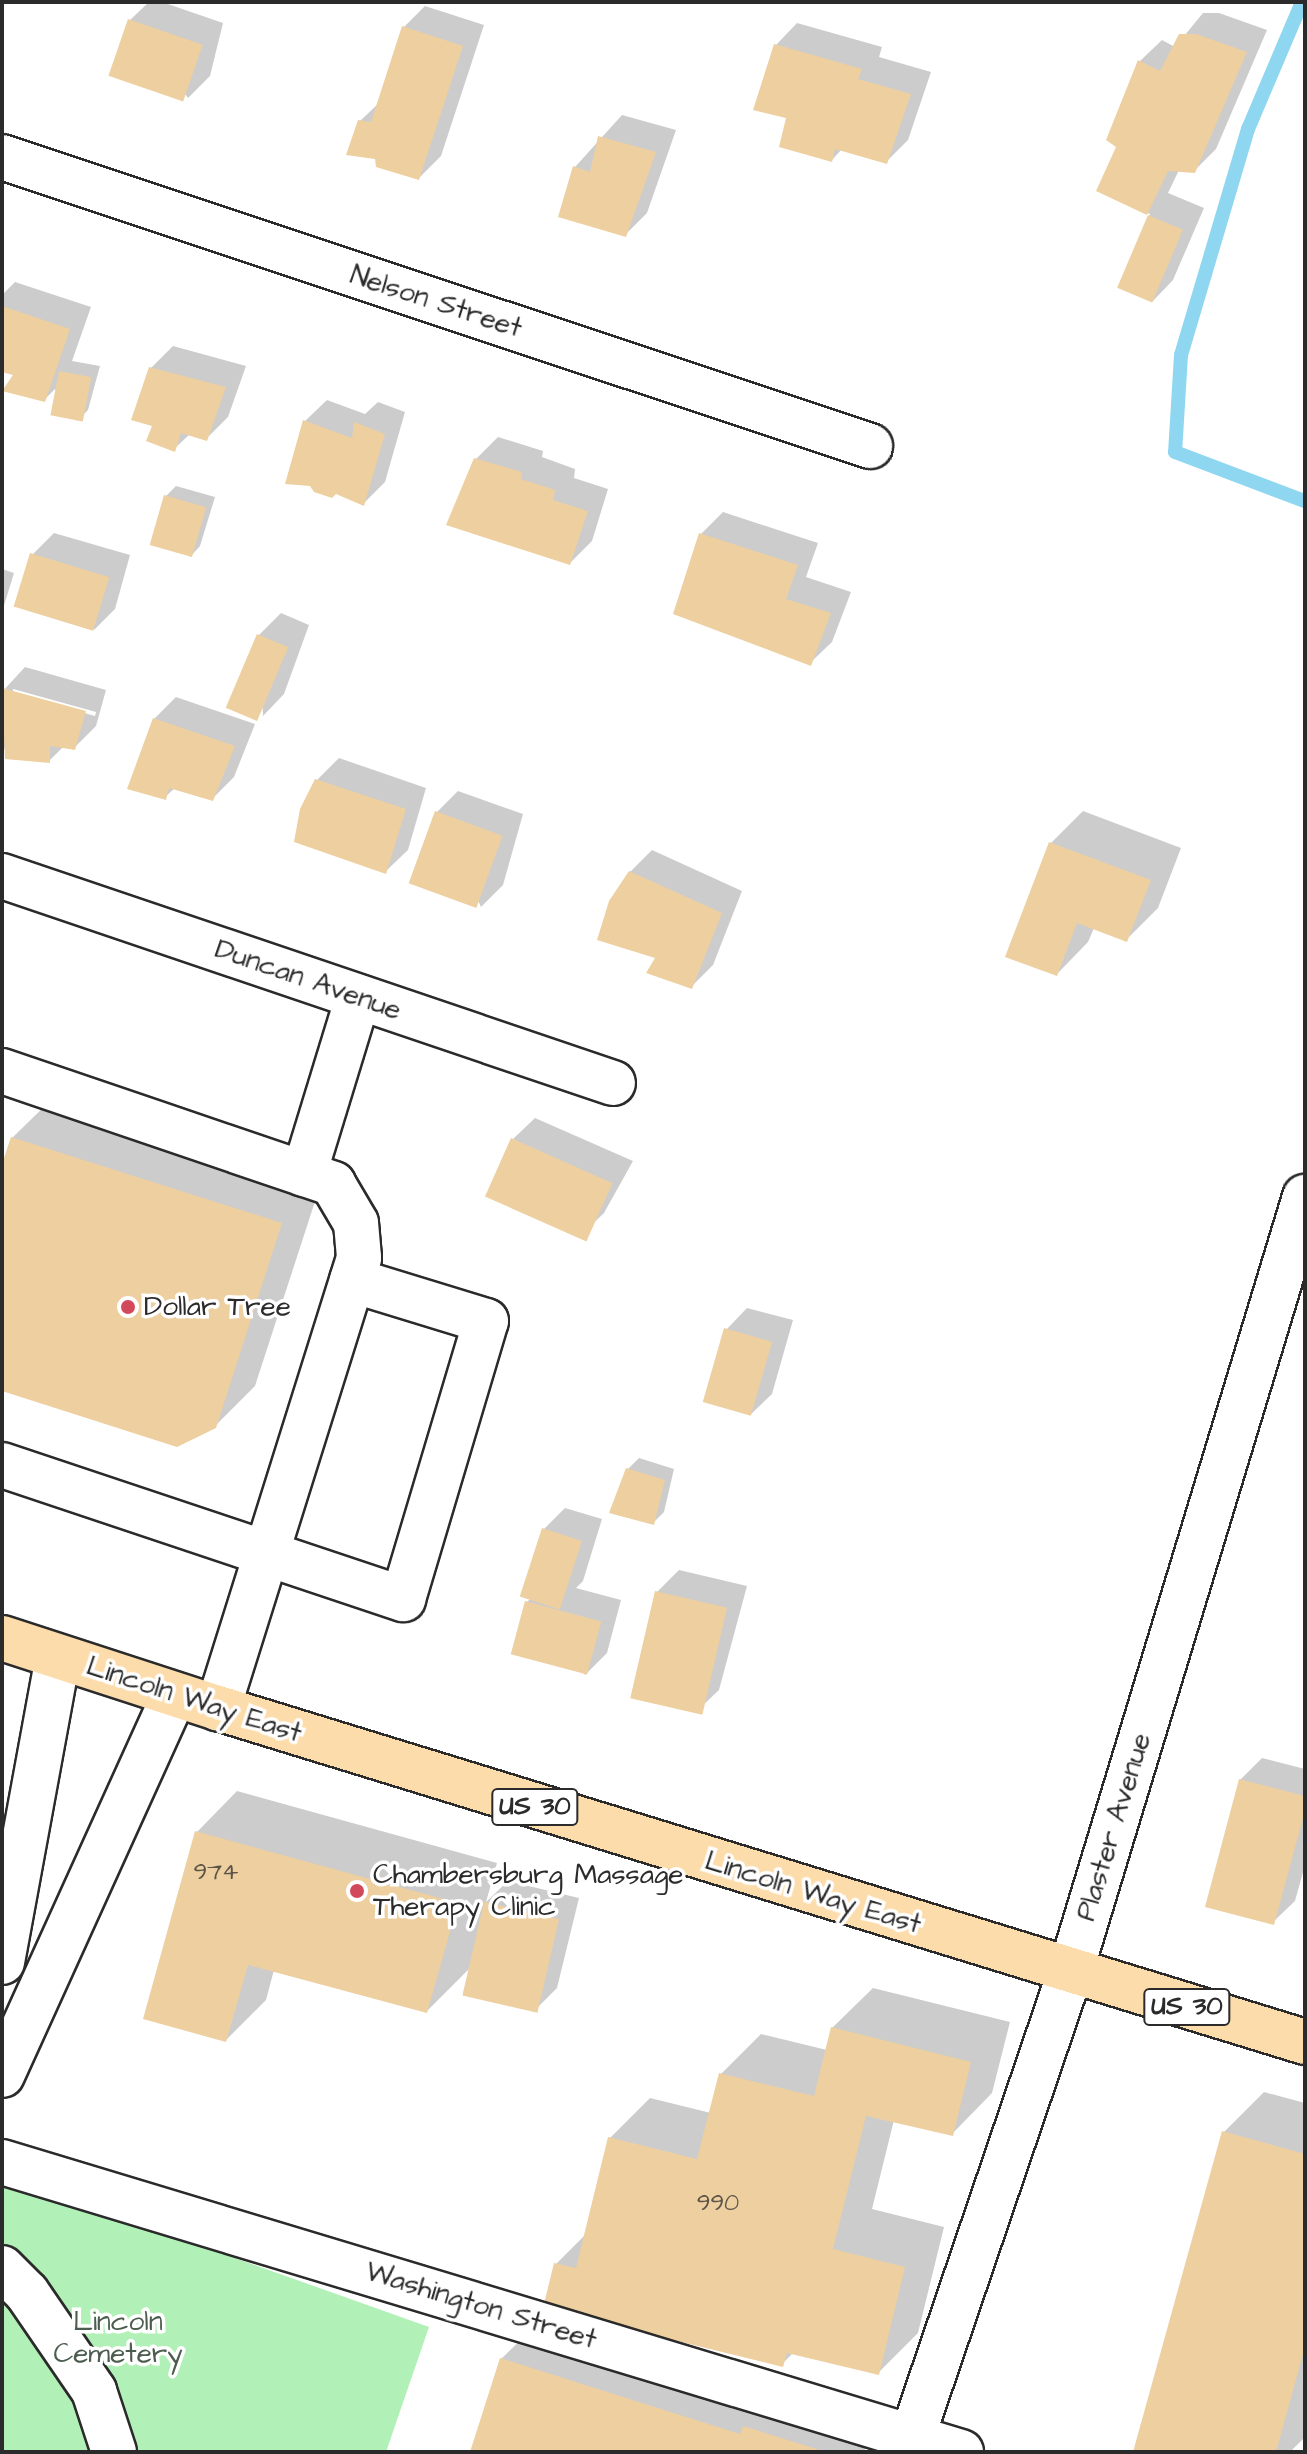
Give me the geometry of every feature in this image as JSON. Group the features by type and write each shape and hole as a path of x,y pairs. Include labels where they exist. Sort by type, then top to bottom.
{"highway":[{"name":"Lincoln Way East","path":"2,1638 174,1695 1070,1973 1305,2042"}],"street":[{"name":"Nelson Street","path":"2,157 870,446"},
{"name":"Duncan Avenue","path":"2,876 613,1083"},
{"path":"304,1174 358,997"},
{"path":"2,1071 333,1184 356,1223 359,1258 218,1708"},
{"name":"Plaster Avenue","path":"910,2444 1070,1973 1305,1197"},
{"path":"2,1465 403,1599 486,1321 352,1280"},
{"path":"2,1962 58,1657"},
{"path":"2,2075 174,1695"},
{"name":"Washington Street","path":"2,2162 910,2444 961,2452"},
{"path":"2,2268 27,2293 94,2391 114,2452"}],"green space":[{"name":"Lincoln Cemetery","path":"2,2175 429,2327 386,2452 2,2452"}],"building":[{"path":"128,19 203,45 183,101 108,76"},
{"path":"402,26 463,46 419,180 376,167 375,159 346,155 358,120 371,122"},
{"path":"1179,34 1196,34 1247,52 1195,173 1168,171 1147,215 1096,191 1116,147 1106,140 1138,60 1160,71"},
{"path":"774,44 862,69 858,79 911,94 887,164 835,149 832,162 779,147 786,118 753,110"},
{"path":"598,136 656,152 626,237 558,217 573,166 590,172"},
{"path":"1148,215 1183,230 1152,303 1117,288"},
{"path":"2,306 70,329 45,402 2,391 13,375 2,372"},
{"path":"149,367 226,387 207,441 181,433 175,452 146,441 152,426 131,420"},
{"path":"59,371 91,377 83,421 50,415"},
{"path":"303,420 352,438 354,422 385,434 364,506 336,494 332,498 314,492 310,486 285,484"},
{"path":"474,458 522,472 521,479 555,490 553,500 588,511 570,565 446,525"},
{"path":"164,495 206,507 192,557 150,545"},
{"path":"699,533 798,565 786,599 831,613 811,666 673,614"},
{"path":"30,553 109,577 93,631 14,607"},
{"path":"257,634 288,647 257,721 226,708"},
{"path":"2,688 86,711 75,750 50,746 50,763 5,759"},
{"path":"153,718 235,746 213,801 169,788 166,800 127,789"},
{"path":"315,779 406,809 386,874 294,842 300,809"},
{"path":"435,811 503,836 476,908 409,883"},
{"path":"1049,842 1151,880 1127,942 1077,923 1057,976 1005,957"},
{"path":"629,871 722,913 692,989 646,973 655,958 597,940 609,901"},
{"name":"Dollar Tree","path":"11,1137 282,1223 216,1428 177,1447 2,1391 2,1164"},
{"path":"511,1138 612,1183 586,1242 485,1196"},
{"path":"724,1328 772,1342 751,1416 703,1402"},
{"path":"626,1468 665,1480 654,1525 609,1513"},
{"path":"542,1528 582,1541 560,1609 520,1596"},
{"path":"655,1591 727,1608 702,1715 630,1698"},
{"path":"525,1601 601,1621 587,1675 511,1654"},
{"path":"1239,1779 1305,1796 1305,1811 1274,1925 1205,1907"},
{"path":"195,1831 458,1903 427,2013 248,1965 226,2042 143,2019"},
{"path":"484,1902 559,1919 537,2013 462,1996"},
{"path":"831,2027 971,2062 953,2136 866,2116 833,2249 905,2267 879,2375 787,2353 783,2367 543,2308 554,2263 576,2268 608,2137 697,2159 719,2073 814,2096"},
{"path":"1222,2131 1305,2154 1305,2347 1276,2452 1133,2452"},
{"path":"500,2358 740,2434 743,2426 826,2452 470,2452"}],"waterway":[{"path":"1302,2 1248,129 1181,355 1175,452 1305,501"}],"place":[{"name":"Dollar Tree","path":"128,1307"},
{"name":"Chambersburg Massage Therapy Clinic","path":"357,1891"}]}
